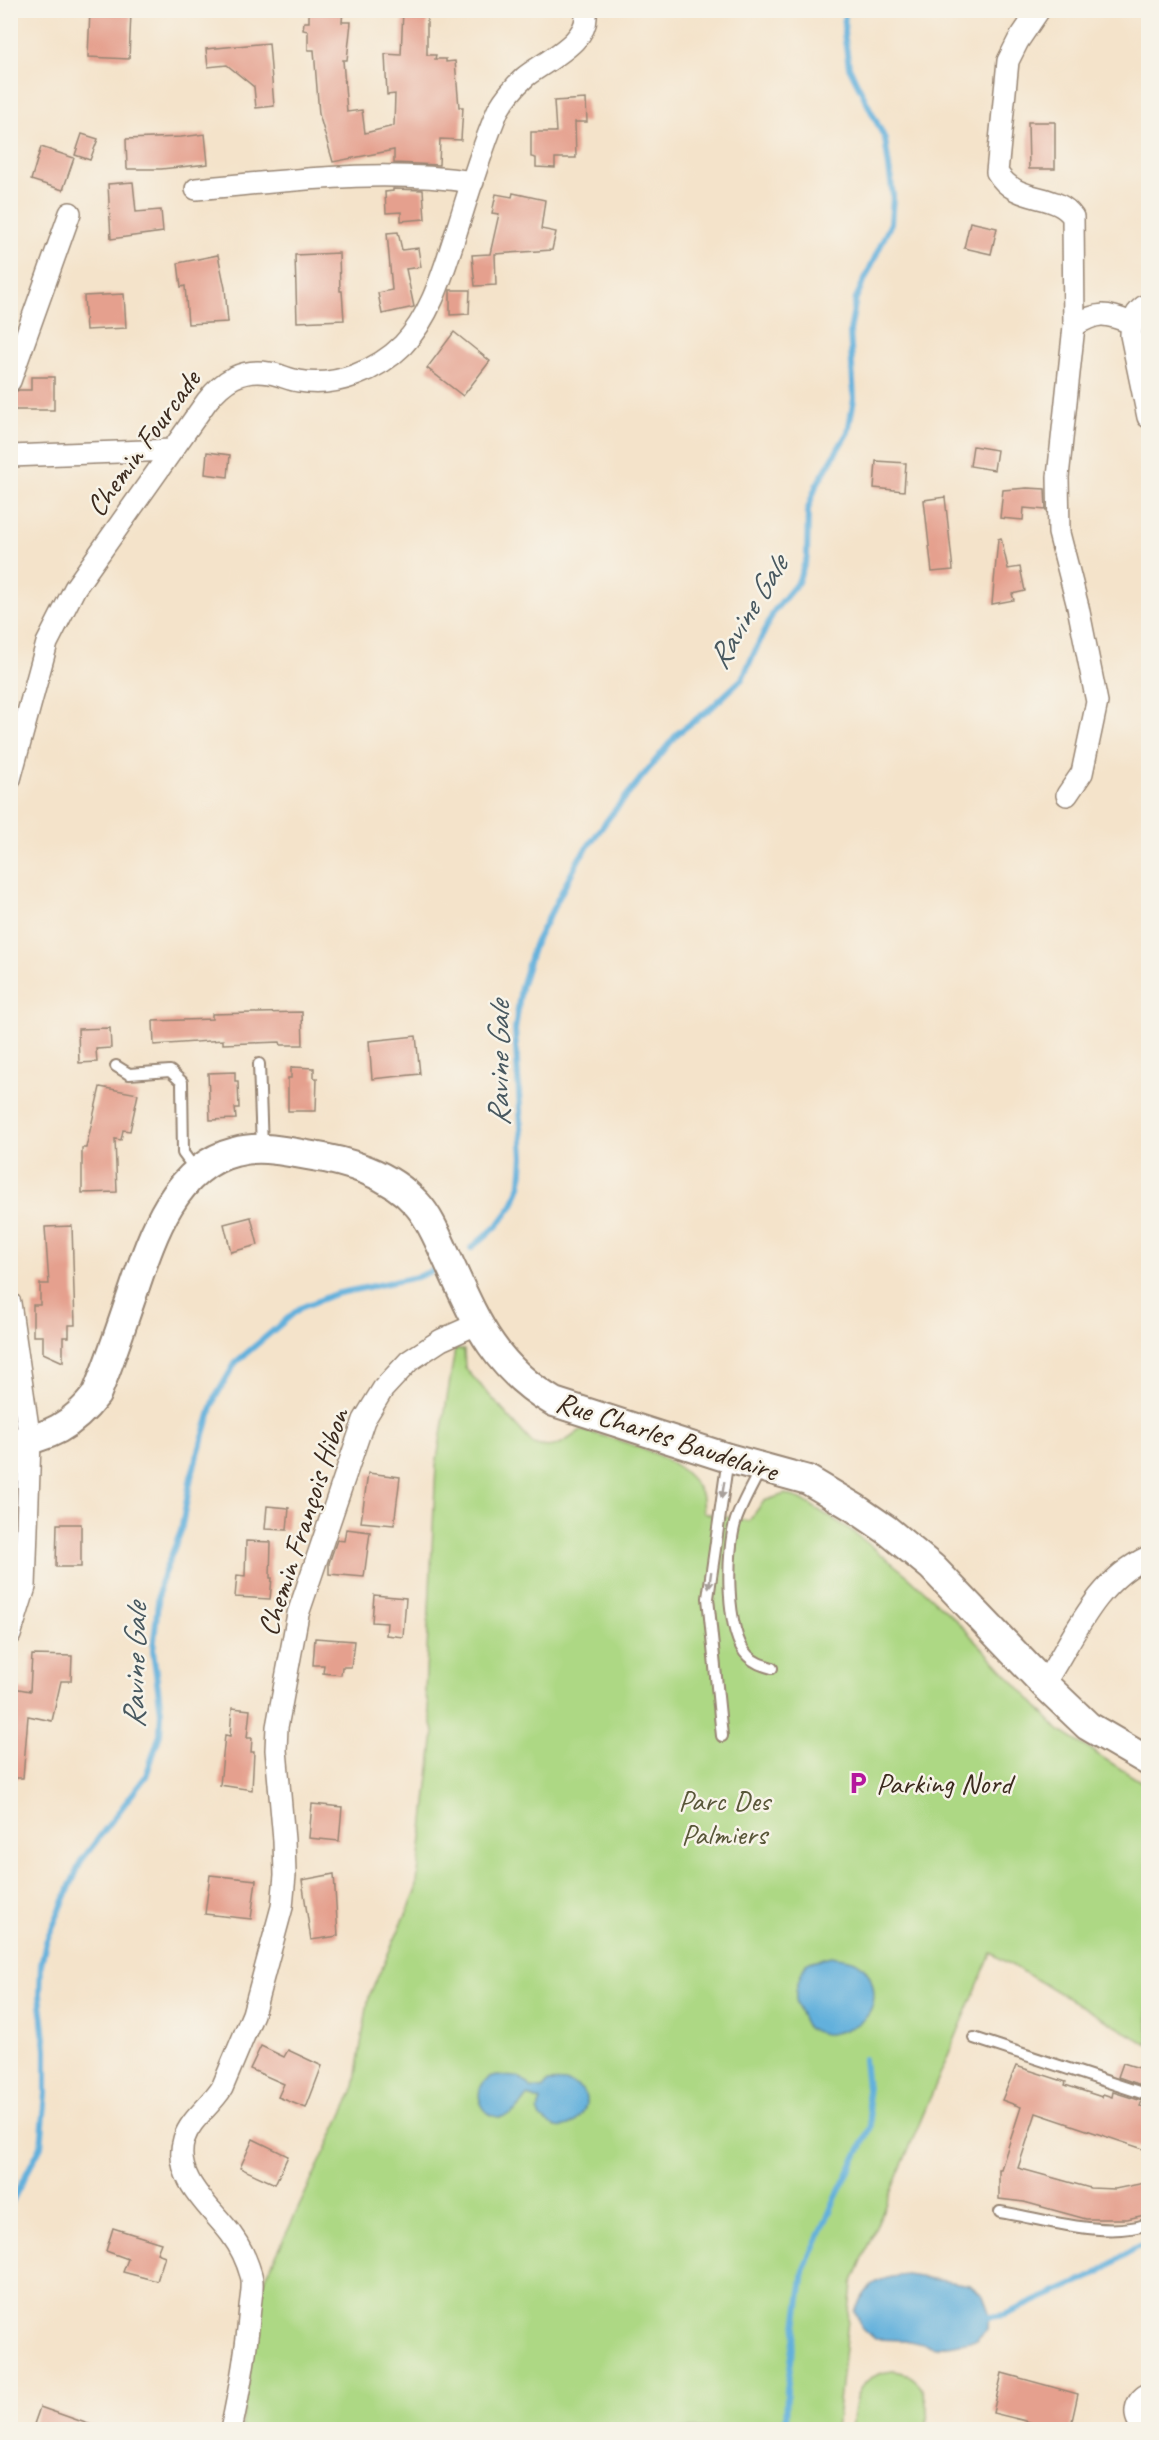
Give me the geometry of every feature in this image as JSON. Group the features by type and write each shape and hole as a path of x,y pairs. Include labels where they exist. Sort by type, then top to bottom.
{"main road":[{"name":"Rue Charles Baudelaire","path":"20,1442 61,1429 81,1414 96,1395 149,1246 165,1212 185,1184 197,1172 210,1162 235,1152 262,1148 333,1159 381,1176 417,1204 432,1227 477,1324 504,1363 530,1389 554,1402 728,1458 808,1480 887,1530 932,1567 1044,1684 1088,1726 1149,1761"}],"street":[{"name":"Chemin Fourcade","path":"10,779 17,725 59,615 75,588 207,401 225,381 246,372 268,373 300,382 344,378 366,371 404,344 424,317 443,273 492,123 504,100 527,76 579,36 587,17 585,10"},
{"path":"1039,10 1018,41 1008,61 997,172 1002,181 1012,189 1062,205 1073,217 1074,326 1058,477 1059,533 1078,608 1097,702 1082,773 1067,795"},
{"path":"196,189 372,174 447,178 473,182"},
{"path":"10,381 70,213"},
{"path":"1149,304 1142,307 1131,323 1131,335 1149,417"},
{"path":"1074,326 1091,316 1106,315 1131,323"},
{"path":"10,456 172,450"},
{"path":"10,1304 20,1442 25,1587 10,1635"},
{"name":"Chemin François Hibon","path":"231,2430 247,2350 252,2278 244,2256 232,2235 191,2184 184,2170 182,2156 184,2140 191,2125 222,2088 253,2014 282,1907 285,1852 276,1750 298,1614 364,1420 382,1389 409,1361 441,1340 477,1324"},
{"path":"1044,1684 1096,1597 1128,1568 1149,1557"},
{"path":"1147,2430 1139,2424 1135,2413 1139,2401 1149,2394"}],"lane":[{"path":"259,1064 262,1148"},
{"path":"116,1066 129,1074 170,1071 182,1082 183,1153 197,1172"},
{"path":"722,1736 708,1598 728,1458"},
{"path":"761,1468 735,1524 728,1586 735,1634 746,1654 757,1664 772,1668"},
{"path":"974,2038 1149,2095"},
{"path":"1000,2212 1091,2229 1139,2227 1149,2224"}],"green space":[{"name":"Parc Des Palmiers","path":"455,1349 464,1350 465,1368 533,1444 553,1446 564,1442 581,1430 596,1434 649,1451 681,1469 693,1480 701,1494 703,1513 749,1521 764,1501 785,1494 801,1499 851,1530 908,1576 959,1623 1060,1731 1148,1786 1148,2045 991,1953 852,2284 836,2429 241,2430 263,2283 353,2092 369,1996 416,1892 434,1732 425,1692 436,1466"},
{"path":"892,2371 912,2377 923,2391 926,2399 927,2429 851,2429 859,2391 871,2378"}],"water":[{"path":"831,1956 852,1960 862,1965 871,1979 874,1996 870,2012 862,2021 841,2031 824,2034 808,2029 799,2011 796,1989 806,1963"},
{"path":"496,2076 520,2078 530,2088 543,2089 548,2082 569,2083 581,2089 586,2099 584,2109 578,2119 569,2126 557,2127 540,2116 538,2109 541,2101 528,2096 515,2111 502,2117 492,2115 484,2109 480,2100 480,2090 485,2081"},
{"path":"907,2275 970,2285 983,2296 989,2312 988,2328 976,2340 936,2347 905,2340 874,2339 862,2328 855,2311 864,2294 874,2284 880,2280"}],"building":[{"path":"309,10 343,10 342,22 351,22 347,60 343,60 347,112 362,110 365,133 394,126 395,94 387,95 385,54 401,55 403,10 427,10 427,55 436,55 435,59 446,59 446,62 455,61 459,107 463,107 461,140 440,139 439,165 394,163 394,150 333,162 319,114 314,50 308,50 308,31 303,30 304,22 309,22"},
{"path":"90,11 131,12 129,59 88,57"},
{"path":"269,43 274,106 256,108 254,87 227,65 208,67 206,49"},
{"path":"586,99 587,122 575,122 576,158 555,158 555,168 536,167 536,158 531,157 531,132 556,132 554,101"},
{"path":"1028,122 1055,122 1055,169 1029,169"},
{"path":"82,134 98,139 90,160 75,155"},
{"path":"205,134 208,164 161,169 127,169 126,139"},
{"path":"41,147 74,158 63,190 31,180"},
{"path":"133,182 136,212 161,210 163,232 111,239 108,184"},
{"path":"393,189 423,190 425,219 401,221 401,212 386,213 385,192 393,191"},
{"path":"513,193 545,200 541,229 556,232 552,250 495,254 496,285 475,286 472,255 490,254 499,214 492,213 496,194 512,197"},
{"path":"970,222 997,228 991,254 964,248"},
{"path":"398,232 402,250 418,248 421,267 406,269 414,307 382,314 378,293 392,290 387,233"},
{"path":"339,253 340,291 342,291 344,320 297,322 295,255"},
{"path":"218,255 225,288 228,322 188,324 185,286 181,287 178,263"},
{"path":"450,290 470,290 469,314 450,315"},
{"path":"124,294 126,328 86,330 84,296"},
{"path":"454,332 490,361 463,396 427,368"},
{"path":"31,377 54,377 54,410 12,410 12,393 19,390 31,390"},
{"path":"973,446 997,450 994,470 970,466"},
{"path":"207,452 230,455 228,477 205,474"},
{"path":"876,461 906,463 904,491 874,488"},
{"path":"1045,489 1046,510 1024,508 1023,520 1000,518 1003,490"},
{"path":"945,497 953,570 932,572 924,500"},
{"path":"1001,538 1008,569 1020,567 1025,591 1012,594 1014,600 992,604 998,539"},
{"path":"302,1012 303,1045 281,1045 280,1042 223,1044 223,1040 154,1045 153,1021 212,1019 212,1014"},
{"path":"110,1028 111,1048 96,1049 97,1062 79,1063 78,1029"},
{"path":"416,1036 420,1074 372,1079 369,1041"},
{"path":"291,1067 314,1068 314,1078 317,1078 316,1111 288,1111 288,1078 291,1078"},
{"path":"235,1072 235,1081 238,1081 239,1108 235,1108 236,1119 210,1120 208,1073"},
{"path":"100,1087 138,1094 130,1131 123,1130 121,1140 115,1139 117,1192 82,1193 82,1148 86,1148"},
{"path":"251,1217 258,1245 231,1252 224,1224"},
{"path":"72,1226 75,1325 69,1325 69,1337 63,1337 63,1362 43,1353 43,1336 33,1336 33,1305 40,1305 40,1284 49,1284 45,1227"},
{"path":"368,1473 400,1477 394,1525 361,1522"},
{"path":"267,1506 289,1508 287,1530 265,1529"},
{"path":"57,1524 81,1524 81,1567 56,1567"},
{"path":"346,1529 370,1532 364,1577 329,1574 329,1563 337,1540 344,1541"},
{"path":"246,1541 271,1542 270,1599 235,1597 237,1575 245,1576"},
{"path":"374,1595 406,1598 403,1637 386,1635 387,1623 372,1622"},
{"path":"315,1638 354,1641 351,1667 342,1667 341,1675 323,1673 324,1665 313,1665"},
{"path":"32,1655 72,1656 71,1681 61,1681 52,1721 28,1716 23,1778 10,1778 10,1703 14,1688 30,1691"},
{"path":"232,1708 250,1710 247,1738 252,1738 251,1752 254,1752 252,1790 220,1785 225,1735 230,1736"},
{"path":"312,1804 342,1807 339,1841 309,1838"},
{"path":"334,1874 338,1936 311,1940 302,1880"},
{"path":"210,1875 256,1880 251,1919 205,1914"},
{"path":"261,2046 284,2057 288,2050 322,2066 306,2108 278,2097 284,2084 250,2069"},
{"path":"1123,2063 1149,2071 1147,2087 1118,2077"},
{"path":"1016,2066 1066,2082 1065,2085 1102,2097 1103,2094 1112,2097 1113,2092 1142,2101 1140,2106 1149,2109 1149,2151 1036,2113 1018,2168 1090,2188 1115,2189 1144,2183 1149,2198 1149,2214 1127,2219 1086,2219 1024,2202 999,2199 999,2169 1001,2169 1021,2107 1002,2100"},
{"path":"253,2139 288,2156 275,2184 240,2168"},
{"path":"113,2228 161,2243 157,2253 165,2256 157,2281 123,2272 128,2259 106,2251"},
{"path":"1002,2373 1078,2394 1070,2430 1028,2430 1030,2422 993,2413"},
{"path":"40,2407 97,2427 97,2430 32,2430"}],"waterway":[{"name":"Ravine Gale","path":"471,1248 498,1225 513,1205 521,1183 523,1157 515,1030 521,987 534,945 580,857 611,815 678,733 711,708 742,679 774,611 798,582 807,557 808,509 816,486 848,432 854,399 850,331 856,298 891,223 893,196 885,139 849,67 844,33 845,10"},
{"name":"Ravine Gale","path":"10,2205 41,2146 46,2093 46,2049 40,1995 41,1964 46,1942 81,1861 146,1776 160,1734 161,1712 153,1650 160,1583 181,1531 191,1477 215,1398 236,1362 300,1308 335,1294 417,1277 434,1270"},
{"path":"786,2430 787,2389 804,2271 836,2197 871,2127 864,2059"},
{"path":"984,2318 1004,2315 1093,2276 1135,2248 1148,2244"}],"place":[{"name":"Parking Nord","path":"858,1783"}]}
